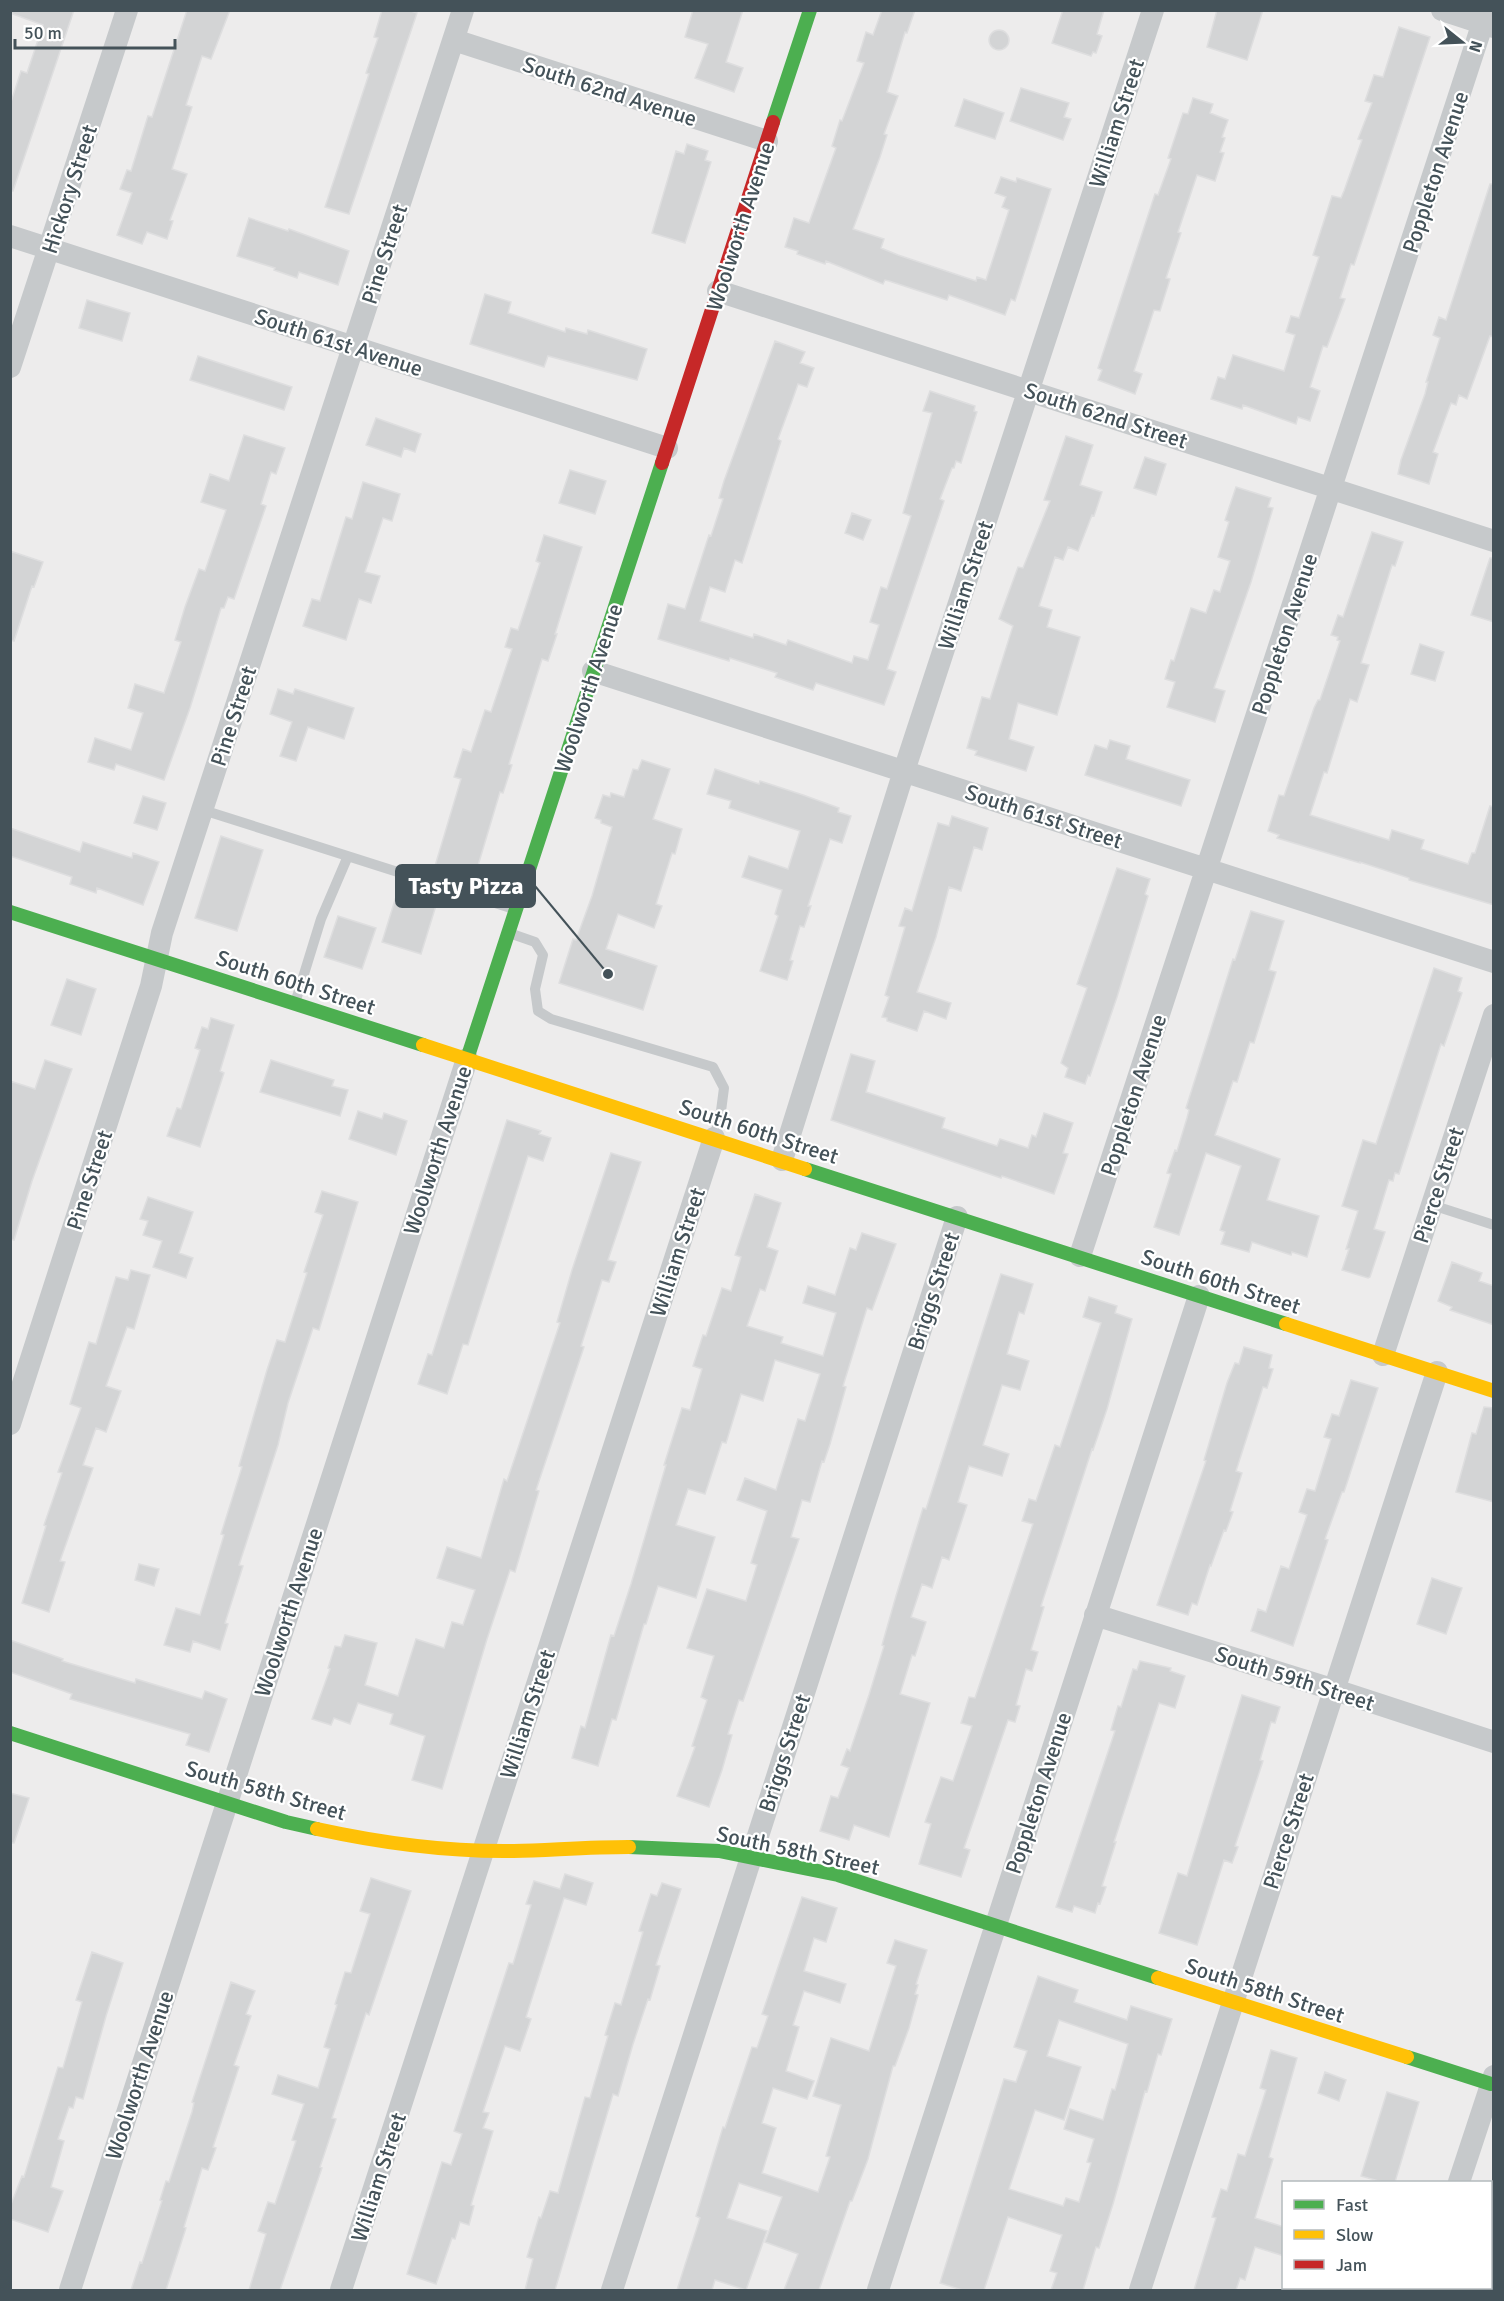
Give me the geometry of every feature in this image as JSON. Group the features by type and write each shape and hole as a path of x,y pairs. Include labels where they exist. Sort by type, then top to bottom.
{"street":[{"name":"Hickory Street","path":"10,367 127,10"},
{"name":"Pine Street","path":"10,1424 151,986 162,933 463,10"},
{"name":"Woolworth Avenue","path":"70,2290 508,932 810,10"},
{"name":"William Street","path":"782,1160 904,771 1153,10"},
{"path":"1442,10 1488,20"},
{"name":"Poppleton Avenue","path":"1080,1256 1331,488 1488,20"},
{"name":"South 62nd Avenue","path":"454,40 767,141"},
{"name":"South 61st Avenue","path":"10,236 667,448"},
{"name":"South 62nd Street","path":"718,291 1494,541"},
{"name":"South 61st Street","path":"593,671 1494,962"},
{"name":"South 60th Street","path":"10,912 1494,1391"},
{"name":"Pierce Street","path":"1383,1355 1494,1015"},
{"name":"William Street","path":"341,2290 714,1138"},
{"name":"Briggs Street","path":"612,2290 957,1216"},
{"name":"Poppleton Avenue","path":"878,2290 1199,1296"},
{"name":"Pierce Street","path":"1140,2290 1437,1372"},
{"name":"South 59th Street","path":"1095,1615 1494,1742"},
{"name":"South 58th Street","path":"10,1733 286,1822 349,1836 417,1846 483,1850 643,1847 719,1851 838,1875 1232,2002 1492,2080"},
{"path":"1459,2181 1492,2080"}],"lane":[{"path":"202,810 516,909"},
{"path":"295,1004 321,919 348,856"},
{"path":"508,932 535,942 543,955 535,989 538,1011 550,1019 713,1067 724,1088 714,1138"},
{"path":"1431,1205 1494,1225"}],"building":[{"path":"10,10 74,10 13,191 10,191 10,105 21,71 27,73 43,25 10,13"},
{"path":"187,10 230,10 211,59 202,56 186,105 192,107 172,169 187,174 170,220 173,221 167,239 147,232 142,244 117,235 132,193 120,189 127,170 131,171 148,116 152,117"},
{"path":"382,10 408,10 417,13 349,214 325,207 369,74 366,73 378,38 374,37"},
{"path":"693,10 743,10 726,62 743,68 734,92 695,78 708,44 685,37"},
{"path":"882,10 915,10 907,33 905,32 887,92 898,96 884,134 887,135 853,229 884,239 881,248 898,255 976,281 977,277 986,280 1009,210 1002,207 1006,197 995,193 1001,177 1016,182 1017,178 1051,189 1015,301 1011,299 1005,315 949,295 947,300 885,280 883,284 826,261 825,264 797,254 798,251 785,247 794,218 809,223 836,148 832,146 840,120 842,121 864,63 857,61 866,32 873,35"},
{"path":"1063,10 1104,10 1097,34 1102,36 1096,53 1093,52 1091,56 1052,43"},
{"path":"1217,10 1263,10 1247,60 1207,47"},
{"path":"1399,27 1430,37 1354,265 1351,264 1340,298 1345,299 1327,347 1323,346 1310,387 1320,391 1310,421 1298,417 1296,424 1243,405 1242,409 1211,399 1218,377 1225,379 1233,355 1284,371 1295,335 1286,332 1291,316 1299,318 1319,257 1313,255 1332,196 1341,198 1344,191 1362,140 1358,139 1372,103 1365,101 1374,75 1383,77"},
{"path":"999,30 1006,33 1009,40 1006,47 999,50 992,47 989,40 992,33"},
{"path":"1021,88 1069,103 1064,117 1071,119 1063,140 1010,121"},
{"path":"1193,98 1213,104 1210,113 1228,120 1220,152 1224,153 1215,181 1197,175 1178,232 1181,233 1166,278 1170,279 1160,311 1154,310 1134,371 1142,374 1135,394 1098,380 1102,370 1098,368 1155,194 1158,195 1171,159 1168,158 1183,113 1188,114"},
{"path":"964,99 1004,113 995,139 955,126"},
{"path":"687,144 708,151 705,160 711,162 685,243 652,233 676,151 684,154"},
{"path":"1490,184 1494,184 1494,337 1490,336 1467,399 1459,395 1456,405 1451,403 1433,452 1438,454 1429,484 1398,474 1425,394 1428,382 1426,382 1440,338 1433,335 1439,317 1446,320"},
{"path":"249,218 288,231 289,229 349,251 338,285 299,272 297,278 274,270 275,268 237,256"},
{"path":"485,294 511,302 508,313 565,332 566,328 587,334 588,330 647,349 637,380 548,356 544,367 470,344"},
{"path":"87,300 130,313 122,341 79,328"},
{"path":"775,341 805,352 800,363 814,368 807,387 798,384 778,439 781,441 742,563 735,560 725,592 710,587 700,621 753,638 754,634 786,645 788,640 852,663 854,656 868,660 879,625 870,622 881,587 887,589 911,516 903,513 932,413 923,411 930,391 975,406 974,411 977,412 961,463 956,461 940,499 944,501 887,669 896,672 884,705 816,683 813,690 775,677 777,673 658,639 668,604 685,609 723,499 719,498 724,481"},
{"path":"198,356 292,387 284,410 190,380"},
{"path":"376,418 421,434 415,452 404,448 401,457 366,445"},
{"path":"244,435 285,448 276,474 271,472 261,504 266,506 234,599 228,597 224,608 221,608 190,708 164,780 116,764 114,770 88,762 95,738 131,750 143,713 128,708 135,684 164,693 181,642 175,640 185,607 199,569 205,571 226,510 201,502 210,474 229,481"},
{"path":"1066,436 1093,445 1080,485 1102,492 1078,551 1068,547 1063,560 1055,557 1039,606 1052,610 1047,627 1080,637 1057,715 1018,703 1009,739 1034,747 1026,771 975,755 977,751 967,748 982,697 990,699 1013,626 999,619 1018,567 1023,568 1050,501 1044,500"},
{"path":"1145,457 1166,464 1156,495 1134,488"},
{"path":"570,470 606,481 595,514 559,503"},
{"path":"363,482 400,494 392,521 383,518 365,572 380,576 371,603 359,599 346,640 303,626 312,599 320,601 346,517 352,519"},
{"path":"1236,487 1271,498 1268,507 1273,508 1251,582 1214,688 1225,691 1215,722 1167,707 1175,682 1165,679 1171,660 1174,661 1191,608 1206,613 1214,590 1220,592 1230,561 1218,557 1229,522 1225,520"},
{"path":"852,513 871,520 863,540 845,533"},
{"path":"1372,532 1403,542 1395,566 1392,565 1361,663 1369,665 1357,702 1350,699 1327,773 1324,772 1310,815 1389,840 1392,830 1424,840 1421,849 1468,864 1472,853 1475,853 1490,806 1494,807 1494,905 1277,838 1279,835 1268,831 1279,795 1284,796 1314,708 1320,700 1340,641 1337,640 1338,637 1331,635 1338,615 1343,617"},
{"path":"544,535 582,547 548,661 542,659 509,764 512,765 503,793 500,792 474,879 435,866 461,779 454,777 463,749 471,752 485,710 491,712 512,649 505,647 511,628 518,630 540,563 536,561"},
{"path":"10,551 43,562 34,587 32,586 14,641 10,640"},
{"path":"1490,558 1494,558 1494,622 1471,615"},
{"path":"1420,644 1444,652 1435,681 1411,674"},
{"path":"278,689 293,694 295,689 354,708 344,739 308,727 296,761 280,756 292,722 270,714"},
{"path":"1110,740 1130,746 1126,759 1190,780 1181,806 1085,775 1095,745 1107,749"},
{"path":"642,760 670,769 653,819 682,829 656,904 662,906 654,928 618,914 606,949 657,966 643,1010 559,983 573,939 576,940 592,896 612,827 595,818 603,795 610,797 611,793 624,797 633,769 638,770"},
{"path":"715,769 759,784 760,781 803,795 839,808 838,812 851,816 842,843 830,839 808,906 811,906 804,927 800,926 787,980 760,971 778,916 775,914 782,890 742,877 749,856 788,869 800,831 729,808 731,801 707,794"},
{"path":"143,796 166,803 157,830 134,823"},
{"path":"952,816 988,828 982,850 974,847 961,891 949,887 936,937 917,992 951,1003 946,1019 924,1011 917,1031 887,1021 887,1018 882,1017 889,997 885,995 905,927 899,926 905,908 912,911 938,823 949,826"},
{"path":"10,828 80,852 83,842 132,858 133,853 159,862 143,905 97,888 96,893 70,884 72,877 10,856"},
{"path":"221,836 263,850 237,931 195,918"},
{"path":"1117,868 1150,879 1145,894 1148,896 1117,997 1090,1076 1088,1075 1085,1084 1065,1077 1068,1068 1061,1063 1087,988 1077,984"},
{"path":"399,887 438,899 421,954 382,942"},
{"path":"1251,911 1284,921 1269,970 1276,972 1254,1043 1250,1042 1237,1082 1233,1081 1215,1135 1280,1159 1267,1200 1319,1216 1307,1257 1292,1252 1291,1255 1252,1242 1249,1252 1221,1244 1225,1232 1220,1230 1241,1166 1206,1153 1179,1235 1154,1227 1171,1174 1167,1173 1175,1150 1177,1151 1187,1118 1189,1110 1186,1108 1233,959 1235,960"},
{"path":"338,916 376,928 362,969 324,957"},
{"path":"1434,968 1462,978 1458,991 1462,993 1444,1046 1441,1044 1399,1174 1395,1173 1393,1181 1389,1180 1374,1229 1385,1232 1368,1278 1342,1270 1358,1211 1342,1206 1363,1140 1376,1144"},
{"path":"67,979 96,989 81,1035 51,1025"},
{"path":"211,1018 234,1025 220,1071 224,1073 200,1147 167,1136 177,1108 181,1109 200,1050 195,1048 202,1027 208,1029"},
{"path":"851,1054 875,1061 866,1092 945,1118 942,1128 997,1146 1000,1139 1028,1148 1032,1135 1036,1137 1044,1113 1073,1123 1063,1153 1068,1154 1054,1194 831,1120"},
{"path":"45,1060 72,1069 32,1181 14,1240 10,1239 10,1081 35,1089"},
{"path":"271,1060 334,1080 332,1086 348,1090 340,1116 260,1092"},
{"path":"358,1111 382,1119 384,1113 407,1121 396,1155 349,1139"},
{"path":"507,1120 541,1131 539,1134 551,1138 543,1161 528,1156 468,1345 463,1344 447,1394 418,1384 428,1354 432,1355"},
{"path":"611,1153 641,1162 608,1260 616,1262 609,1282 602,1280 581,1346 584,1347 536,1490 539,1491 515,1572 510,1570 442,1789 412,1780 425,1736 390,1724 393,1714 358,1703 350,1724 334,1718 331,1725 312,1719 330,1669 328,1668 335,1646 341,1647 345,1635 377,1643 365,1685 398,1696 416,1639 444,1648 452,1622 463,1625 475,1590 437,1578 447,1547 481,1558 504,1479 507,1481 560,1323 557,1322 572,1270"},
{"path":"322,1191 358,1202 319,1330 313,1328 288,1403 278,1445 239,1565 243,1566 225,1623 228,1624 220,1650 193,1641 190,1652 164,1645 176,1608 200,1615 224,1535 221,1534 242,1467 239,1466 267,1370 277,1340 285,1342 307,1273 304,1272 323,1215 315,1212"},
{"path":"755,1194 781,1203 767,1247 778,1251 765,1291 760,1289 747,1326 783,1337 781,1343 823,1356 836,1313 803,1303 808,1286 835,1295 850,1248 856,1250 862,1233 896,1244 872,1310 867,1308 843,1386 846,1387 830,1444 824,1462 822,1461 810,1502 802,1500 791,1537 799,1539 743,1701 739,1700 728,1734 732,1735 709,1807 677,1796 695,1747 692,1746 707,1700 701,1697 714,1656 687,1648 707,1589 746,1601 757,1565 751,1563 767,1511 737,1500 745,1478 776,1490 798,1419 805,1421 820,1374 775,1360 763,1401 741,1394 726,1443 722,1442 705,1494 688,1489 676,1525 715,1537 696,1598 658,1586 646,1624 644,1624 616,1720 612,1719 598,1766 572,1758 581,1726 585,1728 611,1635 614,1636 631,1584 682,1408 690,1410 702,1369 693,1366 703,1335 706,1336 722,1288 731,1291 741,1257 735,1255"},
{"path":"148,1197 193,1212 179,1253 193,1258 186,1278 153,1267 162,1241 143,1235 148,1221 140,1219"},
{"path":"1452,1262 1482,1273 1479,1281 1494,1286 1494,1325 1450,1310 1452,1307 1438,1301"},
{"path":"131,1270 150,1275 134,1329 127,1327 106,1386 121,1391 106,1432 96,1428 83,1465 93,1468 60,1561 65,1562 49,1612 22,1603 46,1526 44,1525 62,1473 58,1472 81,1408 70,1404 89,1342 96,1344 116,1277 128,1280"},
{"path":"1001,1274 1033,1284 1024,1314 1019,1312 1007,1354 1029,1361 1020,1390 1002,1385 983,1445 1009,1454 1002,1476 969,1466 958,1502 967,1505 949,1560 942,1557 932,1588 922,1584 911,1617 926,1622 915,1656 912,1655 900,1694 930,1703 889,1837 854,1825 849,1840 820,1831 831,1796 838,1798 849,1768 841,1765 847,1749 850,1751 869,1695 923,1508 926,1509"},
{"path":"1089,1297 1117,1306 1115,1313 1132,1319 1107,1409 1041,1606 1044,1607 1031,1650 1038,1652 1032,1671 1026,1669 1016,1705 1020,1706 1015,1722 1008,1720 964,1848 970,1850 961,1877 919,1864 931,1824 925,1822 941,1777 953,1781 972,1726 961,1723 969,1697 975,1698 1033,1524 1022,1521 1029,1499 1036,1501 1055,1445 1060,1447 1101,1323 1083,1317"},
{"path":"1244,1347 1272,1355 1269,1368 1273,1369 1267,1388 1263,1387 1236,1471 1242,1473 1230,1511 1233,1512 1210,1565 1197,1605 1192,1603 1188,1615 1157,1605 1206,1461 1204,1460 1227,1383 1235,1363 1239,1364"},
{"path":"1351,1380 1378,1388 1344,1492 1342,1492 1325,1539 1328,1540 1293,1646 1251,1631 1258,1609 1266,1612 1281,1566 1289,1569 1307,1515 1299,1512 1307,1489 1315,1491 1331,1439 1324,1437 1332,1414 1339,1416"},
{"path":"1484,1407 1494,1408 1494,1502 1456,1492 1472,1433 1476,1434"},
{"path":"139,1564 159,1569 154,1586 135,1580"},
{"path":"1432,1578 1462,1588 1446,1634 1417,1624"},
{"path":"10,1640 63,1659 62,1661 135,1683 136,1679 202,1699 205,1691 227,1699 209,1752 186,1745 190,1734 70,1699 72,1694 10,1672"},
{"path":"1140,1661 1171,1668 1170,1671 1185,1676 1175,1708 1159,1703 1114,1842 1116,1842 1102,1886 1106,1887 1100,1904 1098,1903 1095,1913 1074,1906 1072,1912 1056,1907 1115,1731 1111,1730 1118,1706 1121,1707 1133,1669 1137,1670"},
{"path":"1242,1695 1280,1707 1275,1723 1271,1722 1260,1760 1263,1761 1235,1846 1238,1847 1232,1863 1224,1860 1197,1945 1159,1933 1178,1873 1187,1876"},
{"path":"10,1793 29,1798 14,1843 10,1843"},
{"path":"565,1874 593,1883 586,1905 564,1898 526,2017 531,2019 520,2051 505,2046 483,2112 489,2113 483,2128 493,2131 471,2205 474,2206 469,2225 460,2222 436,2284 407,2274 442,2162 451,2165 462,2134 454,2131 509,1963 513,1964 531,1905 526,1904 534,1881 560,1889"},
{"path":"371,1878 411,1891 369,2015 366,2013 332,2118 336,2119 320,2167 322,2168 280,2290 249,2290 266,2234 258,2231 268,2202 275,2204 296,2141 292,2140 304,2104 272,2094 278,2075 318,2088 330,2049 324,2047 337,2005 335,2004 345,1972 351,1973 370,1914 360,1911"},
{"path":"662,1883 681,1889 656,1965 660,1966 650,2000 648,1999 618,2096 613,2094 555,2290 525,2290 533,2259 527,2257 539,2217 541,2218 550,2191 558,2193 585,2097 590,2098 615,2003 621,2005 643,1932 639,1931 651,1894 657,1896"},
{"path":"802,1897 837,1908 826,1942 814,1938 804,1971 846,1984 840,2003 804,1991 793,2025 799,2027 786,2071 814,2081 807,2099 773,2088 762,2123 776,2128 762,2173 818,2192 830,2157 826,2156 841,2105 813,2096 831,2038 869,2051 896,1966 887,1963 895,1940 927,1950 916,1984 918,1985 915,1994 918,1995 909,2028 895,2066 893,2066 868,2159 852,2201 850,2201 819,2290 784,2290 798,2254 765,2242 782,2197 739,2183 727,2218 767,2231 746,2290 715,2280 712,2290 677,2290 700,2218 696,2216 723,2127 725,2128 752,2047 757,2048 768,2016 762,2014"},
{"path":"92,1952 123,1963 83,2099 76,2097 73,2108 69,2107 58,2139 64,2141 51,2187 63,2191 48,2232 10,2219 10,2207 22,2176 24,2177 58,2067 63,2068 82,2002 76,2000"},
{"path":"1038,1976 1078,1990 1074,2002 1127,2020 1131,2006 1172,2019 1161,2055 1158,2054 1147,2092 1145,2091 1113,2204 1099,2248 1096,2247 1083,2290 1051,2290 1057,2273 1050,2271 1062,2235 1008,2217 984,2290 962,2290 940,2283 1004,2079 1016,2082 1027,2051 1014,2047","holes":["1059,2020 1128,2044 1115,2090 1112,2089 1103,2120 1070,2109 1064,2129 1094,2139 1087,2162 1091,2163 1079,2202 1066,2198 1063,2206 1009,2189 1035,2110 1064,2120 1081,2067 1047,2056"]},
{"path":"231,1982 255,1991 246,2014 251,2016 234,2065 239,2067 213,2147 216,2148 208,2170 202,2168 166,2290 131,2290 162,2201 160,2200 166,2181 169,2182 192,2112 194,2103 192,2102"},
{"path":"1271,2050 1297,2058 1269,2157 1273,2159 1255,2218 1282,2226 1282,2255 1255,2247 1245,2280 1240,2278 1236,2290 1194,2290 1216,2218 1212,2217 1221,2189 1227,2191 1238,2154 1245,2156 1266,2090 1260,2088"},
{"path":"1325,2072 1346,2080 1339,2101 1318,2093"},
{"path":"1387,2092 1419,2102 1395,2181 1378,2181 1361,2176"}],"traffic: fast":[{"path":"773,122 810,10"},
{"path":"467,1059 662,463"},
{"path":"10,912 423,1045"},
{"path":"805,1169 1286,1324"},
{"path":"10,1733 286,1822 317,1829"},
{"path":"629,1847 719,1851 838,1875 1158,1978"},
{"path":"1407,2057 1491,2084"}],"traffic: slow":[{"path":"423,1045 805,1169"},
{"path":"1286,1324 1494,1391"},
{"path":"317,1829 390,1842 464,1850 514,1851 629,1847"},
{"path":"1158,1978 1407,2057"}],"traffic: jam":[{"path":"662,463 773,122"}],"place":[{"name":"Tasty Pizza","path":"608,974"}]}
